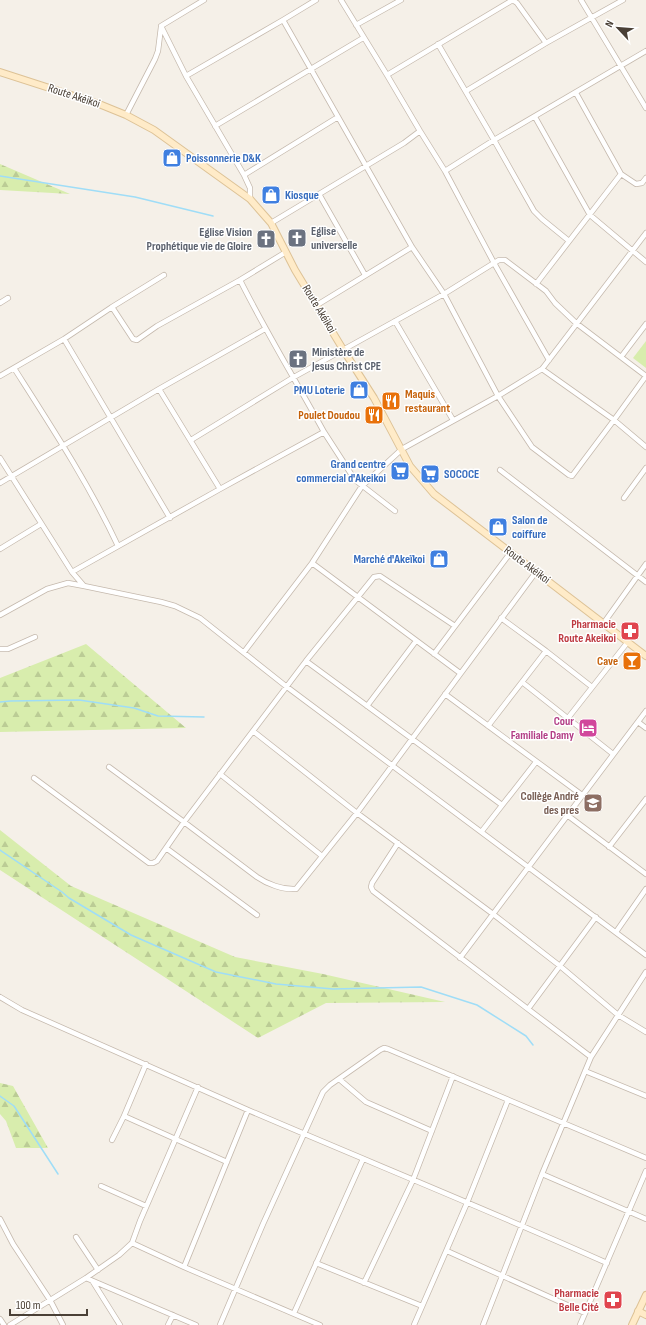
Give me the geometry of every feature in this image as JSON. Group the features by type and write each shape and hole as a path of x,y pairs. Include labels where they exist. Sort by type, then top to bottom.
{"street":[{"path":"161,26 204,0"},
{"path":"186,76 316,0"},
{"path":"341,0 445,170 494,263 549,360"},
{"path":"356,25 401,0"},
{"path":"582,0 646,108"},
{"path":"466,91 546,43 623,0"},
{"path":"387,75 511,1 515,1 546,43"},
{"path":"191,440 294,377 395,322 444,294 499,260 504,260 546,291 555,303 576,323 646,376 572,476 532,446 498,396 444,294 412,247 283,20"},
{"path":"161,26 186,76 244,175 250,188 250,199"},
{"path":"126,115 155,59 158,51 161,26"},
{"path":"215,126 363,38"},
{"path":"438,44 534,211 569,241"},
{"path":"445,170 646,51"},
{"name":"Route Akéikoi","path":"0,72 99,104 126,115 154,130 250,199 271,223 295,270 374,398 410,466 434,494 646,656"},
{"path":"576,93 621,174 636,184 642,183 646,178"},
{"path":"244,175 338,117"},
{"path":"535,117 590,215 646,262"},
{"path":"271,223 404,143 420,131"},
{"path":"536,284 621,174"},
{"path":"319,194 365,275"},
{"path":"244,652 312,563 362,486 402,450 498,396 542,369 646,233"},
{"path":"317,304 412,247"},
{"path":"112,307 133,339 137,340 158,326 240,280 286,252"},
{"path":"0,376 64,339 164,275"},
{"path":"240,280 265,330 294,377 324,432 355,480 395,511"},
{"path":"0,303 8,298"},
{"path":"395,322 453,420"},
{"path":"621,357 646,324"},
{"path":"0,483 110,417 265,330"},
{"path":"64,339 170,518"},
{"path":"14,368 63,446 103,514 118,546"},
{"path":"542,369 614,420 646,447"},
{"path":"159,389 220,488"},
{"path":"72,572 170,518 220,488 324,432"},
{"path":"0,458 72,572 84,586"},
{"path":"624,498 646,468"},
{"path":"500,470 646,582"},
{"path":"0,549 41,524"},
{"path":"434,654 511,552"},
{"path":"312,563 356,598 460,673"},
{"path":"603,624 646,564"},
{"path":"109,767 264,882 286,889 296,889 357,814 536,572"},
{"path":"34,778 149,862 153,863 157,861 184,822 306,661 374,576 380,576 455,626"},
{"path":"0,615 47,590 68,583 161,602 175,606 200,618 287,687 646,955"},
{"path":"501,618 546,650 592,687"},
{"path":"0,649 8,649 35,636"},
{"path":"367,706 416,641"},
{"path":"568,718 628,643"},
{"path":"488,726 546,650"},
{"path":"306,661 502,805"},
{"path":"522,682 613,754"},
{"path":"445,694 582,795"},
{"path":"460,958 646,711"},
{"path":"638,722 646,728"},
{"path":"253,731 357,814 493,914 560,966 618,1015 646,1031"},
{"path":"482,832 536,762"},
{"path":"220,774 322,856"},
{"path":"609,847 646,799"},
{"path":"567,815 646,874"},
{"path":"398,843 372,883 371,887 373,891 591,1057"},
{"path":"166,848 257,915"},
{"path":"616,932 646,889"},
{"path":"528,1008 596,917"},
{"path":"483,1325 542,1174 591,1057 646,972"},
{"path":"0,997 22,1010 248,1110 607,1262"},
{"path":"221,1325 263,1224 324,1092 330,1085 384,1048 454,1076 646,1158"},
{"path":"112,1140 146,1064"},
{"path":"585,1071 646,1096"},
{"path":"364,1283 413,1180 454,1076"},
{"path":"339,1079 366,1102 432,1131"},
{"path":"10,1325 98,1270 119,1255 132,1243 146,1206 198,1087"},
{"path":"414,1325 447,1251 508,1100"},
{"path":"184,1267 248,1110"},
{"path":"124,1116 227,1162"},
{"path":"294,1313 363,1159"},
{"path":"580,1325 646,1170"},
{"path":"542,1174 646,1219"},
{"path":"101,1186 146,1206"},
{"path":"0,1219 13,1244 50,1300 63,1325"},
{"path":"76,1237 98,1270"},
{"path":"132,1243 184,1267 320,1325"},
{"path":"447,1251 585,1314"},
{"path":"316,1264 422,1306"},
{"path":"86,1278 196,1325"},
{"path":"93,1282 120,1325"},
{"path":"632,1325 646,1295"},
{"path":"638,1311 646,1315"},
{"path":"168,1325 173,1315"},
{"path":"0,1319 4,1325"}],"green space":[{"path":"0,164 70,194 0,190"},
{"path":"646,341 646,368 633,358"},
{"path":"86,644 186,728 0,732 0,678"},
{"path":"0,830 71,886 235,957 323,974 445,1002 326,1003 258,1038 0,870"},
{"path":"0,1083 13,1086 48,1148 16,1148 6,1121 0,1114"}],"waterway":[{"path":"0,176 135,197 213,216"},
{"path":"0,702 79,700 134,708 158,716 204,717"},
{"path":"0,850 69,898 131,935 216,972 276,984 333,989 421,987 477,1005 526,1036 533,1045"},
{"path":"0,1096 14,1106 58,1174"}],"place":[{"name":"Poissonnerie D&K","path":"172,158"},
{"name":"Kiosque","path":"271,195"},
{"name":"Eglise universelle","path":"297,238"},
{"name":"Eglise Vision Prophétique vie de Gloire","path":"266,239"},
{"name":"Ministère de Jesus Christ CPE","path":"298,359"},
{"name":"PMU Loterie","path":"359,390"},
{"name":"Maquis restaurant","path":"391,401"},
{"name":"Poulet Doudou","path":"374,415"},
{"name":"Grand centre commercial d'Akeikoi","path":"400,471"},
{"name":"SOCOCE","path":"430,474"},
{"name":"Salon de coiffure","path":"498,527"},
{"name":"Marché d'Akeïkoi","path":"439,559"},
{"name":"Pharmacie Route Akeikoi","path":"630,631"},
{"name":"Cave","path":"632,661"},
{"name":"Cour Familiale Damy","path":"588,728"},
{"name":"Collège André des pres","path":"593,803"},
{"name":"Pharmacie Belle Cité","path":"613,1300"}]}
